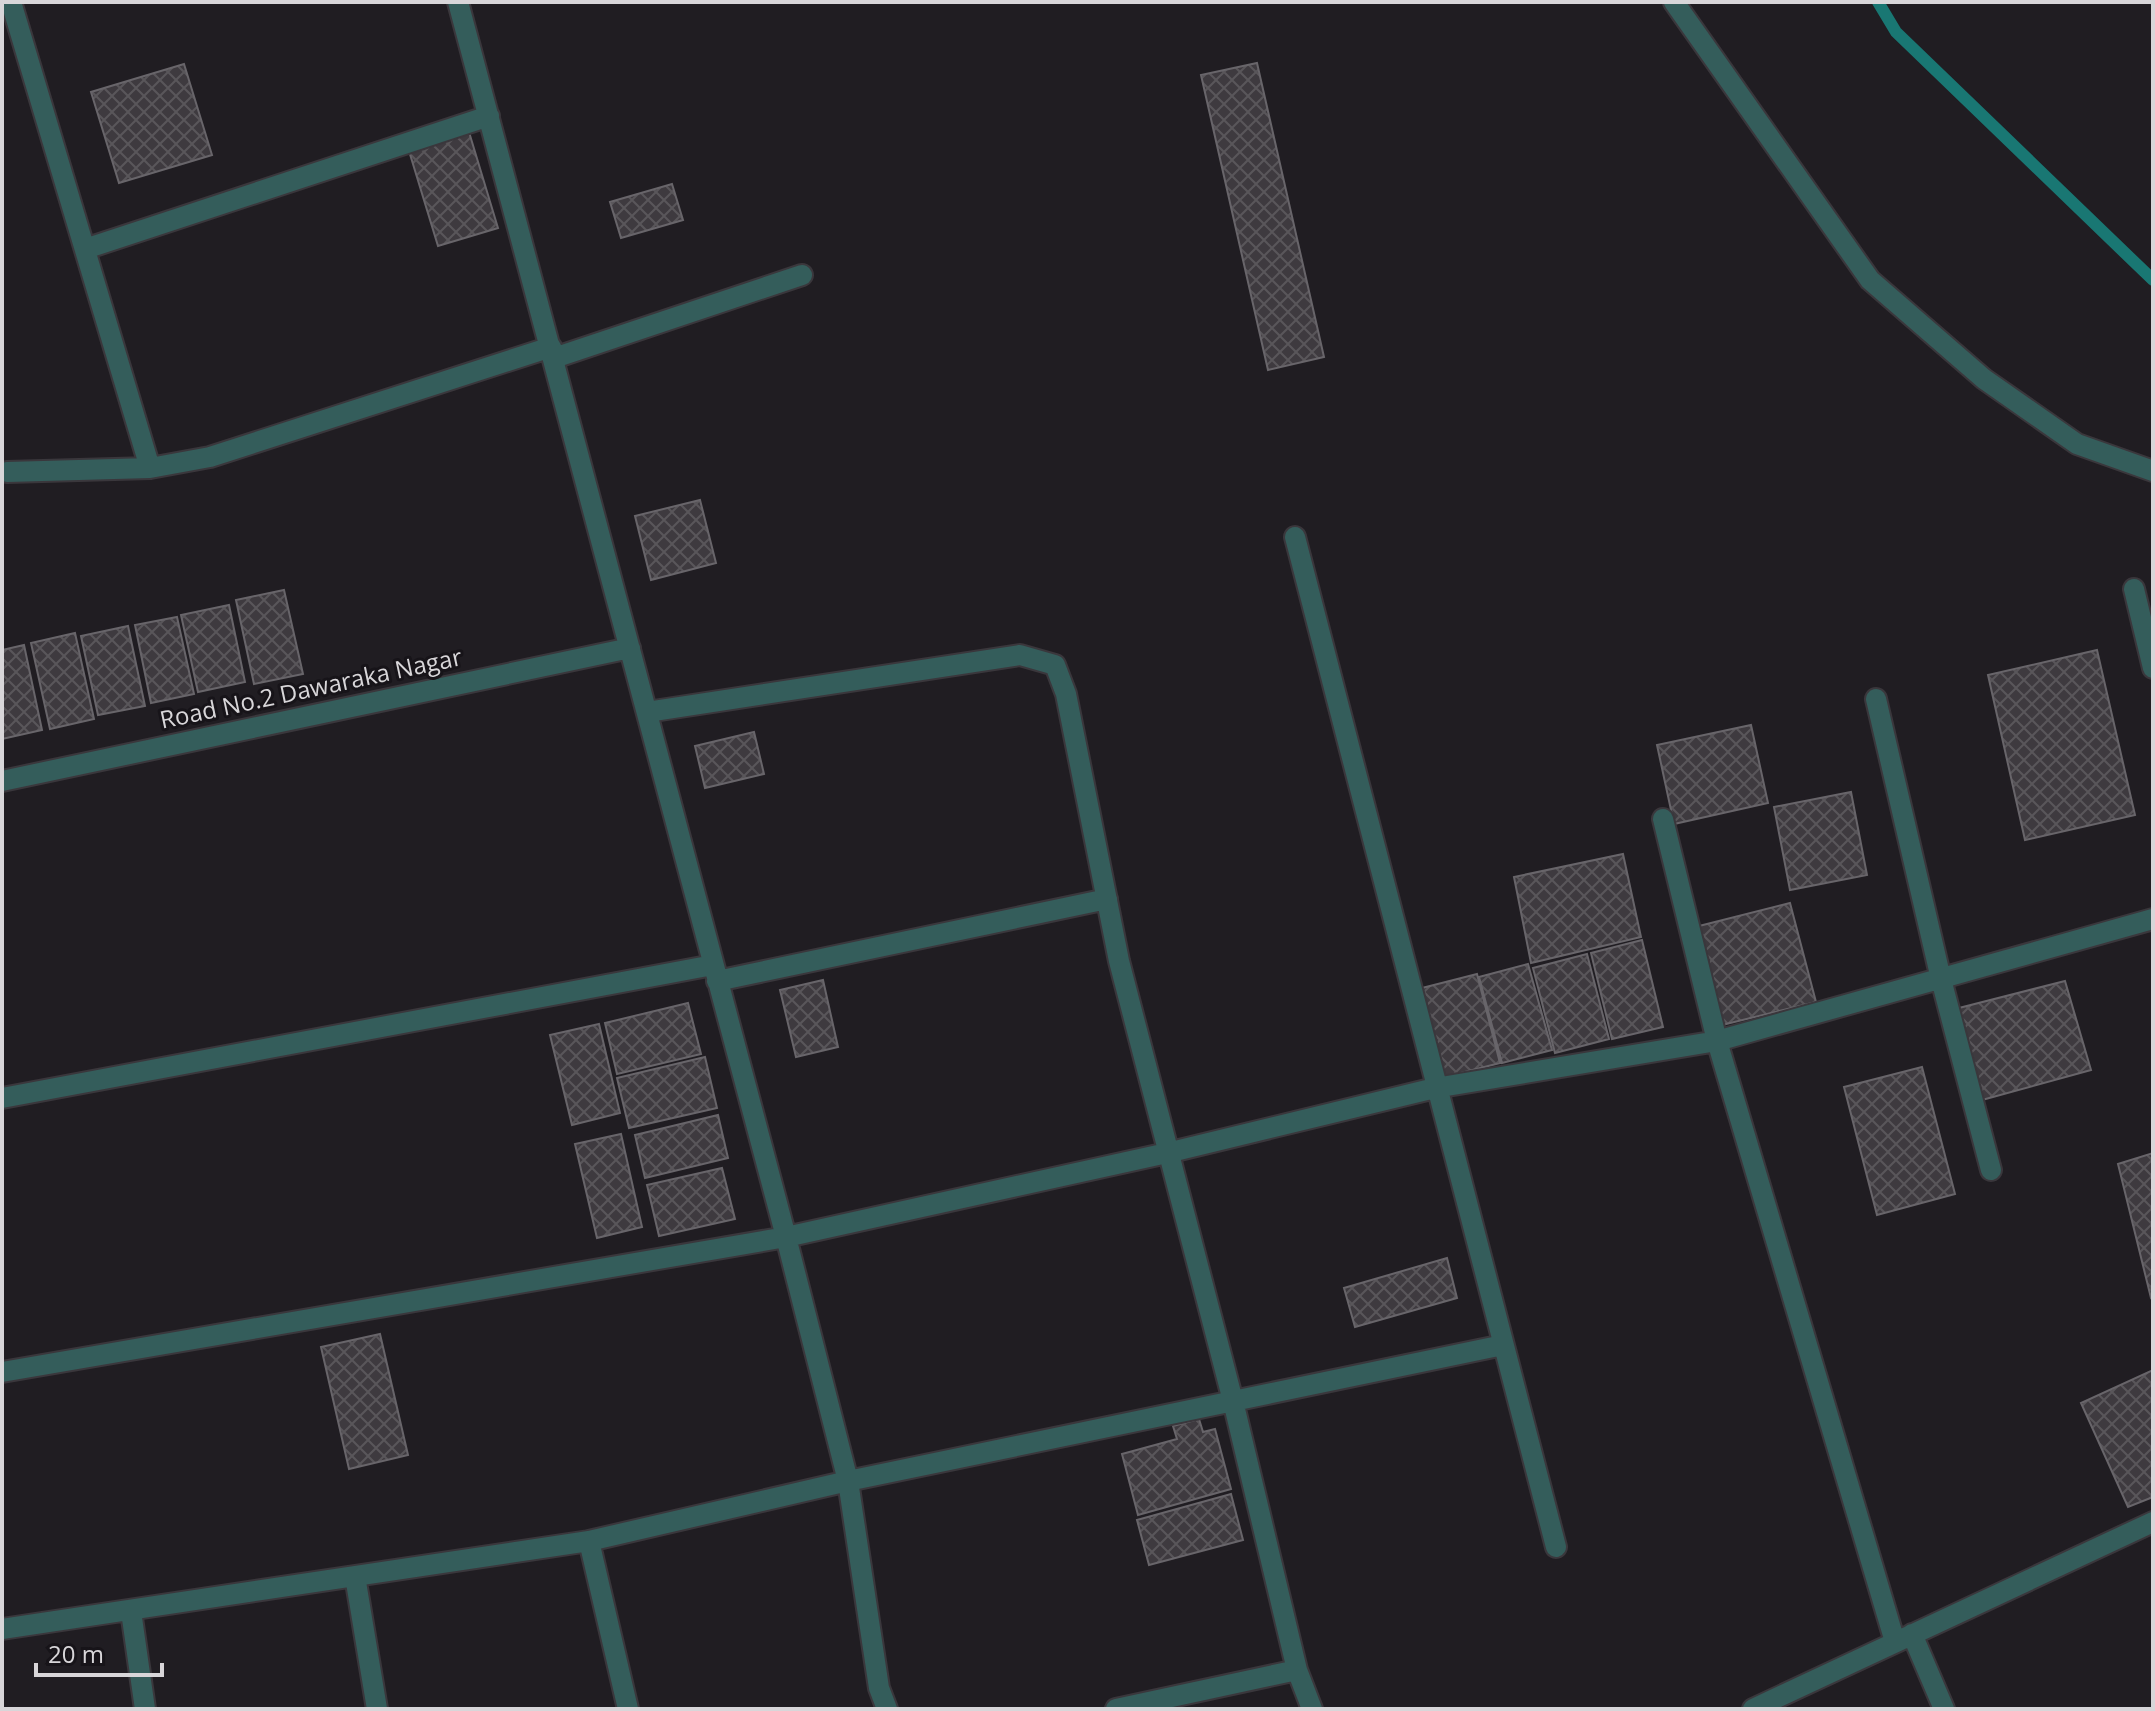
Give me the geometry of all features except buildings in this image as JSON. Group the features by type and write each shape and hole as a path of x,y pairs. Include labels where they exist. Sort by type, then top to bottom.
{"street":[{"path":"11,2 150,468"},
{"path":"458,2 848,1481 879,1688 887,1709"},
{"path":"1674,2 1870,280 1984,379 2077,444 2153,471"},
{"path":"85,249 489,116"},
{"path":"4,467 150,468 210,457 802,275"},
{"path":"1295,537 1556,1547"},
{"path":"2134,589 2153,668"},
{"name":"Road No.2 Dawaraka Nagar","path":"2,781 630,648"},
{"path":"647,712 1020,655 1055,665 1066,694 1107,899 1167,1153 1233,1401 1297,1670 1312,1709"},
{"path":"1876,699 1941,979 1991,1170"},
{"path":"1663,819 1717,1041 1903,1638 1944,1709"},
{"path":"2,1098 715,973 1107,899"},
{"path":"2,1372 786,1237 1167,1153 1435,1088 1717,1041 2153,919"},
{"path":"2,1629 589,1541 848,1481 1503,1345"},
{"path":"1753,1709 2153,1522"},
{"path":"589,1541 628,1709"},
{"path":"355,1576 377,1709"},
{"path":"131,1611 145,1709"},
{"path":"1116,1709 1297,1670"}],"waterway":[{"path":"1878,2 1896,32 2153,280"}]}
